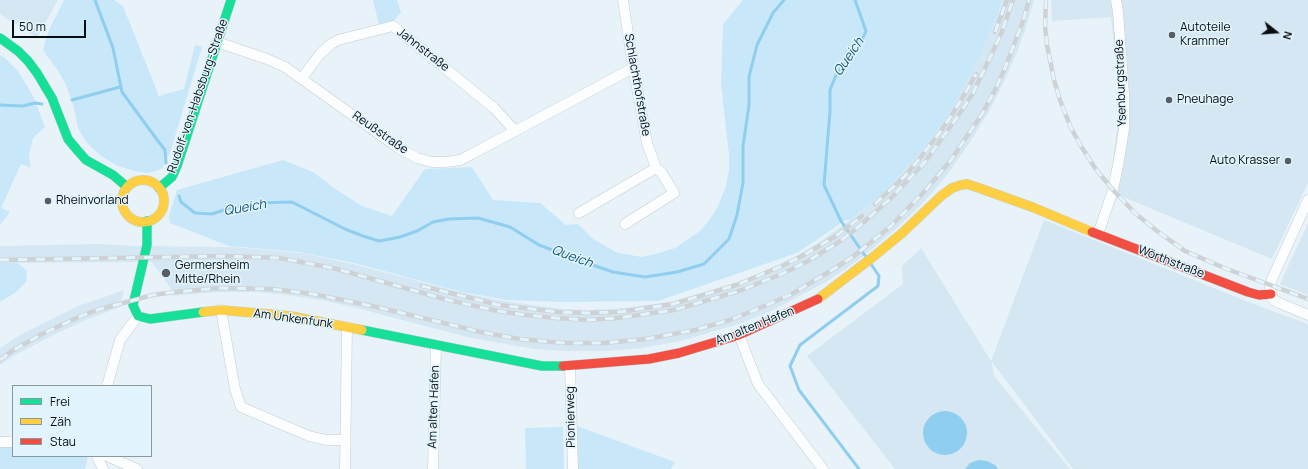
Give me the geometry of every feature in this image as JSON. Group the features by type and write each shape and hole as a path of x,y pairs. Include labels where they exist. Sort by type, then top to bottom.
{"street":[{"name":"Rudolf-von-Habsburg-Straße","path":"160,188 175,173 231,0"},
{"name":"Schlachthofstraße","path":"623,0 633,68 648,143 656,168 661,172 674,193 625,224"},
{"name":"Ysenburgstraße","path":"1098,234 1113,190 1124,129 1123,79 1116,0"},
{"name":"Jahnstraße","path":"302,78 320,54 331,44 338,40 393,26 494,108 515,132"},
{"path":"0,38 23,56 37,72 52,98 68,139 78,151 86,160 113,176 127,187"},
{"name":"Reußstraße","path":"217,42 278,62 400,149 417,158 432,162 460,160 633,68"},
{"path":"579,213 656,168"},
{"path":"138,180 150,181 160,188 164,202 159,214 154,219 141,222 134,220 124,211 122,205 123,192 132,182 138,180"},
{"name":"Am alten Hafen","path":"347,327 542,366 570,366 649,359 679,353 739,335 815,301 901,234 941,196 952,188 967,184 1032,207"},
{"path":"1308,200 1272,279 1270,289 1274,299 1279,303 1308,315"},
{"name":"Wörthstraße","path":"1032,207 1248,292 1259,295 1271,294"},
{"path":"106,385 120,340 138,316 133,305 147,245 147,221"},
{"path":"221,310 235,389 241,407 309,436 326,440 345,440"},
{"name":"Am Unkenfunk","path":"138,316 150,319 221,310 290,316 347,327 345,469"},
{"path":"739,335 758,384 823,469"},
{"name":"Am alten Hafen","path":"433,469 436,346"},
{"name":"Pionierweg","path":"570,366 572,469"},
{"path":"0,442 12,442"},
{"path":"97,457 103,469"},
{"path":"109,457 137,469"}],"shaded area":[{"path":"0,0 58,0 37,38 0,14"},
{"path":"64,0 114,0 123,6 159,96 184,89 195,45 202,47 170,153 162,169 148,173 134,171 116,165 101,156 83,137 78,128 73,104 66,85 43,49 49,30"},
{"path":"373,0 397,0 401,12 394,21 379,25"},
{"path":"743,0 1002,0 998,14 981,54 945,120 924,148 880,196 850,220 846,220 797,253 658,301 561,302 507,300 462,292 354,263 299,252 229,246 170,223 169,216 177,190 283,160 313,172 362,206 392,216 425,169 472,167 493,200 540,203 566,225 578,224 593,239 618,253 642,257 675,248 700,231 710,219 718,206 726,186 729,169 729,155 721,84 723,24"},
{"path":"1002,0 1034,0 1016,55 988,113 968,145 945,178 922,204 872,249 826,282 773,310 742,323 681,341 642,348 607,351 535,349 471,338 353,307 287,295 256,292 219,292 172,296 171,289 152,262 0,263 0,246 99,244 133,246 233,247 302,253 353,264 460,292 498,300 563,309 591,310 624,308 675,301 725,287 791,259 818,243 880,196 924,148 945,120 981,54 998,14"},
{"path":"1051,0 1308,0 1308,183 1272,259 1121,196 1110,181 1118,118 1118,83 1111,17 1052,21"},
{"path":"0,55 18,71 33,96 45,127 33,138 29,154 31,168 21,164 1,208 10,212 0,225"},
{"path":"1044,220 1259,306 1308,324 1308,469 1073,469 992,362 994,376 1070,469 895,469 807,356 903,284 902,266 921,248 991,361"},
{"path":"1308,223 1308,295 1280,284"},
{"path":"0,263 17,263 27,272 26,282 15,293 0,302"},
{"path":"124,290 120,307 83,321 49,337 15,355 0,365 0,348 22,334 76,307"},
{"path":"577,426 675,462 671,469 578,469"},
{"path":"563,427 564,469 526,469 525,428"},
{"path":"0,444 12,445 12,457 88,457 85,469 0,469"}],"water":[{"path":"941,411 949,411 961,417 967,429 967,437 961,449 949,455 941,455 929,449 923,437 923,429 929,417"},
{"path":"978,460 987,461 995,465 998,469 965,469 970,463"}],"waterway":[{"name":"Queich","path":"95,0 113,48 122,92 165,150 166,163"},
{"name":"Queich","path":"179,196 181,202 195,213 212,214 230,208 256,203 292,202 345,229 379,241 400,237 417,231 433,222 449,219 478,218 510,227 539,245 584,262 613,272 645,277 677,272 704,264 729,239 737,215 743,183 743,146 749,105 749,77 757,45 773,13 784,0"},
{"name":"Queich","path":"855,0 866,31 858,49 837,73 830,90 830,111 824,185 841,221 866,257"},
{"path":"72,100 120,87"},
{"path":"0,105 23,106 35,103 42,104"},
{"name":"Queich","path":"859,469 799,390 790,366 800,345 878,286 879,276 871,264"}],"railway":[{"path":"995,32 1007,0"},
{"path":"0,260 226,256 279,258 333,268 448,300 498,311 526,315 587,320 617,318 674,310 739,291 784,273 808,261 839,242 890,199 925,162 973,93 1001,34 1013,0"},
{"path":"0,360 12,351 44,333 97,310 153,295 219,288 272,289 313,294 381,308 481,332 519,339 563,343 604,343 646,339 695,330 730,320 792,294 854,256 891,226 925,191 951,160 982,114 1005,68 1023,21 1029,0"},
{"path":"1046,0 1045,26 1047,45 1054,80 1060,100 1071,128 1081,146 1095,168 1113,190 1136,214 1185,251 1227,269 1308,299"},
{"path":"875,204 905,176 920,158 953,113 976,74"},
{"path":"422,286 499,305 558,312 619,312 673,304 736,285 782,266 836,236 862,216"}],"traffic: fast":[{"path":"159,188 172,177 177,166 231,0"},
{"path":"0,38 18,51 37,73 52,98 68,139 78,151 86,160 113,175 127,187"},
{"path":"147,221 147,245 133,305 138,316 150,319 203,312"},
{"path":"362,330 542,366 563,366"}],"traffic: slow":[{"path":"143,180 158,186 164,201 158,216 143,222 128,216 122,201 128,186 143,180"},
{"path":"818,299 901,234 941,196 952,188 961,185 967,184 1032,207 1092,232"},
{"path":"203,312 221,310 290,316 362,330"}],"traffic: jam":[{"path":"1092,232 1248,292 1259,295 1271,294"},
{"path":"563,366 649,359 679,353 739,335 818,299"}],"place":[{"name":"Autoteile Krammer","path":"1172,35"},
{"name":"Pneuhage","path":"1169,100"},
{"name":"Auto Krasser","path":"1288,161"},
{"name":"Rheinvorland","path":"48,201"},
{"name":"Germersheim Mitte/Rhein","path":"166,273"}]}
